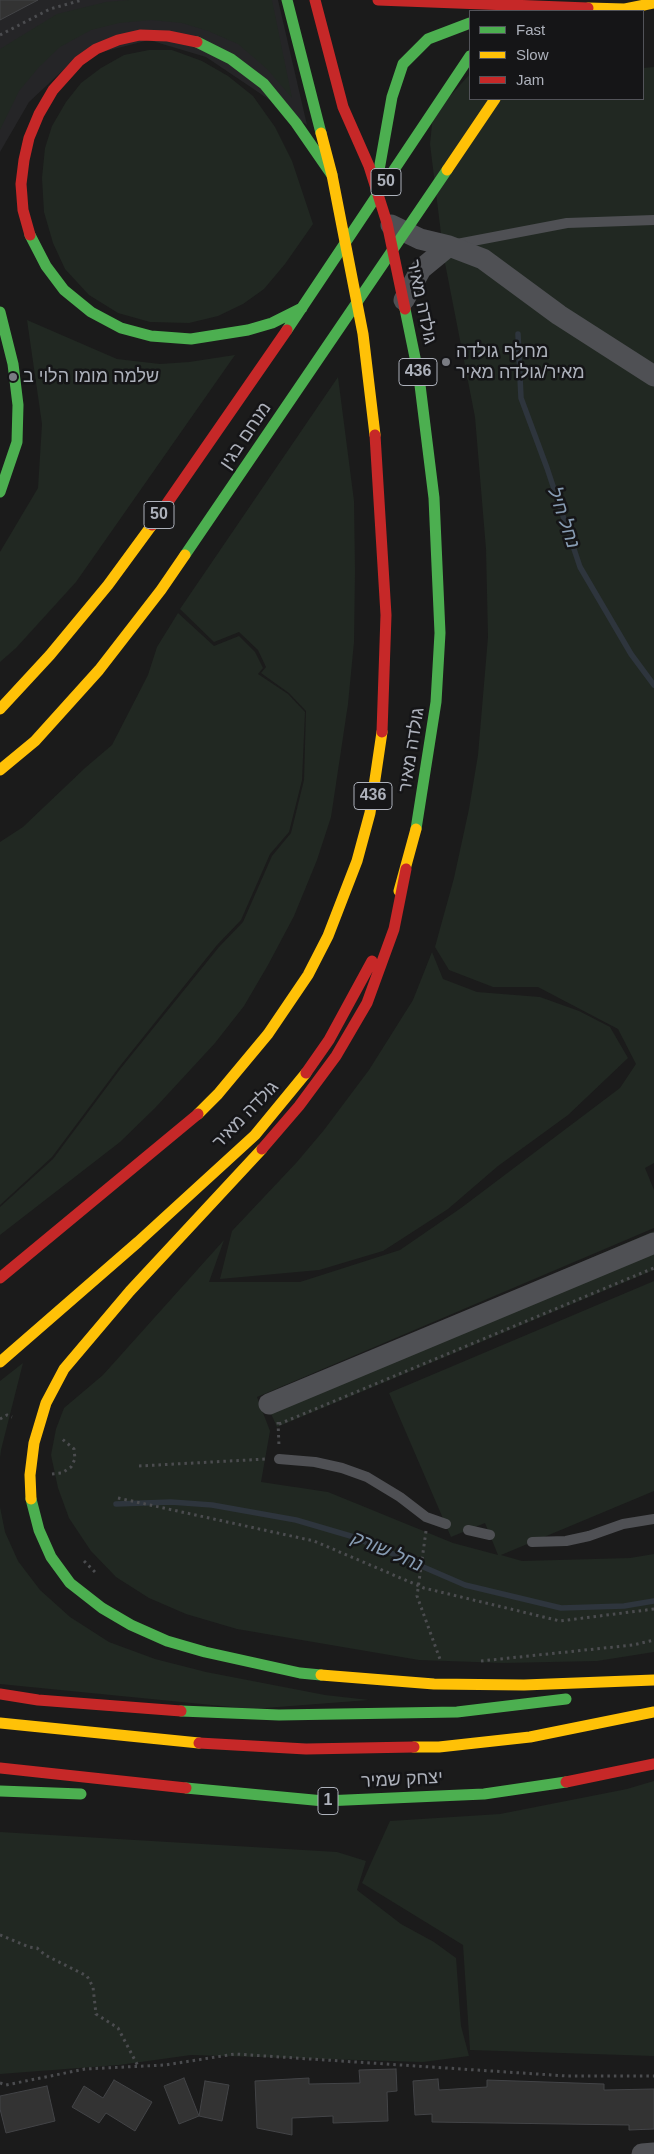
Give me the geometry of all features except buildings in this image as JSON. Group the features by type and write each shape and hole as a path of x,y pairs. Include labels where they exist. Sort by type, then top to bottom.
{"main road":[{"name":"גולדה מאיר","path":"0,1278 160,1148 218,1094 268,1034 308,974 338,913 357,861 370,813 379,759 384,706 386,615 379,489 365,344 332,175 287,0"},
{"name":"גולדה מאיר","path":"0,1362 255,1135 298,1086 344,1015 375,956 392,913 406,869 428,764 436,702 440,633 434,498 419,377 387,223 376,187 344,107 315,0"},
{"path":"378,0 553,8 625,9 654,3"},
{"path":"510,10 520,0"},
{"path":"568,10 578,0"},
{"path":"536,10 553,8"},
{"path":"376,187 392,97 403,64 428,39 469,23"},
{"path":"302,308 272,323 248,330 192,339 151,336 122,328 91,312 64,290 46,266 31,238 23,210 21,184 24,160 29,138 52,90 79,61 96,49 118,40 140,35 168,36 196,41 231,59 264,84 296,123 332,175"},
{"name":"מנחם בגין","path":"0,709 50,655 108,585 302,308 469,58"},
{"name":"מנחם בגין","path":"0,770 35,741 99,670 161,590 304,382 493,100"},
{"path":"0,312 13,364 18,405 17,442 0,492"},
{"path":"406,869 394,929 382,966 367,1003 336,1056 299,1106 255,1157 130,1291 64,1369 46,1403 34,1443 30,1475 32,1508 51,1557 70,1584 102,1608 130,1625 167,1641 205,1652 300,1673 434,1684 524,1686 654,1681"},
{"path":"0,1694 38,1700 147,1709 279,1715 457,1712 538,1704 654,1681"},
{"name":"יצחק שמיר","path":"0,1723 174,1742 306,1749 439,1747 530,1737 654,1712"},
{"name":"יצחק שמיר","path":"0,1768 120,1782 324,1801 484,1794 520,1790 654,1764"},
{"path":"0,1792 88,1794"},
{"path":"147,1796 324,1801"}],"street":[{"path":"387,223 420,239 449,246 483,259 559,315 654,376"},
{"path":"404,300 421,269 449,246"},
{"path":"269,1404 654,1243"},
{"path":"642,2154 654,2153"}],"lane":[{"path":"449,246 567,223 636,218 654,220"},
{"path":"278,1459 315,1462 342,1468 367,1477 400,1496 426,1518 446,1524"},
{"path":"532,1542 566,1541 589,1536 620,1524 654,1519"},
{"path":"468,1530 490,1535"}],"path":[{"path":"0,35 50,9 82,0"},
{"path":"279,1424 654,1268"},
{"path":"139,1466 278,1459 279,1424 269,1404"},
{"path":"0,1419 7,1415 12,1417"},
{"path":"48,1474 62,1473 71,1467 75,1459 74,1449 61,1438"},
{"path":"118,1498 314,1541 418,1586 560,1621 654,1608"},
{"path":"426,1518 427,1539 417,1596 442,1665 433,1665"},
{"path":"80,1558 99,1576"},
{"path":"480,1661 634,1645 654,1640"},
{"path":"0,1935 37,1948 45,1955 87,1976 93,1987 96,2014 118,2028 138,2066"},
{"path":"0,2083 6,2085 85,2069 165,2065 235,2054 567,2076 654,2076"}],"shaded area":[{"path":"0,0 278,0 307,125 206,57 149,40 75,59 29,102 0,152"},
{"path":"129,0 272,0 292,98 267,69 238,44 208,31 182,23 151,20 119,23 91,30 60,47 39,67 19,91 0,130 0,49 57,14 106,2"},
{"path":"149,50 172,50 202,61 228,76 253,96 275,127 292,161 313,224 285,264 264,289 243,304 218,316 189,323 150,322 118,313 89,295 65,269 53,243 44,212 42,178 45,148 52,126 66,102 81,83 101,68 124,55"},
{"path":"654,67 654,1163 645,1168 654,1190 654,1228 257,1397 270,1431 261,1482 328,1492 453,1543 498,1555 485,1523 451,1537 389,1393 654,1281 654,1491 501,1555 522,1561 630,1558 654,1554 654,1652 597,1661 504,1663 419,1660 237,1629 186,1614 149,1598 116,1577 91,1551 69,1518 58,1488 51,1455 56,1429 64,1408 103,1375 224,1240 209,1282 300,1282 400,1250 461,1208 620,1088 636,1064 618,1029 538,987 493,987 449,970 435,947 454,878 469,809 478,755 488,637 486,549 475,417 444,258 430,144 433,115 469,75 469,100 644,100 644,68"},
{"path":"27,320 117,359 160,364 235,355 76,582 16,648 0,662 0,552 38,488 42,424"},
{"path":"338,377 354,501 354,642 348,704 331,817 317,860 294,916 268,965 244,1006 215,1043 155,1108 120,1142 0,1235 0,1207 53,1159 121,1068 219,947 243,922 272,856 291,833 304,780 306,711 289,693 261,673 266,667 258,650 239,632 214,642 180,609"},
{"path":"178,613 214,646 239,636 255,652 263,668 258,674 288,694 305,712 302,780 289,832 270,854 241,920 217,945 120,1066 52,1157 0,1205 0,842 23,827 112,745 148,675 157,647"},
{"path":"432,952 443,979 477,992 540,997 579,1011 610,1027 628,1058 568,1115 498,1166 448,1209 383,1251 319,1270 220,1279 232,1231 297,1162 324,1130 369,1070 413,1000"},
{"path":"654,1231 654,1270 277,1427 264,1398"},
{"path":"23,1363 1,1450 0,1458 0,1381"},
{"path":"0,1507 5,1532 18,1561 40,1590 70,1617 109,1642 155,1659 206,1672 325,1695 369,1700 252,1709 0,1684"},
{"path":"654,1781 654,2056 470,2050 463,1945 362,1883 390,1821 500,1814 627,1789"},
{"path":"0,1832 337,1852 366,1861 357,1890 401,1924 434,1942 456,1958 461,2026 469,2056 423,2062 191,2055 119,2065 0,2074"}],"waterway":[{"name":"נחל חיל","path":"518,334 521,398 580,567 631,654 654,685"},
{"name":"נחל שורק","path":"116,1504 171,1502 212,1505 296,1520 354,1537 465,1585 561,1608 624,1606 654,1601"}],"traffic: fast":[{"path":"287,0 321,133"},
{"path":"376,187 392,97 403,64 428,39 469,23"},
{"path":"197,42 231,59 264,84 296,123 332,175"},
{"path":"287,330 469,57"},
{"path":"185,555 447,170"},
{"path":"30,235 46,266 64,290 91,312 121,328 151,336 191,339 248,330 272,323 302,308"},
{"path":"405,309 419,377 434,498 440,633 436,702 416,829"},
{"path":"0,312 13,364 18,405 17,442 0,492"},
{"path":"31,1499 39,1530 51,1557 70,1583 102,1608 131,1625 167,1641 205,1652 300,1673 321,1675"},
{"path":"181,1711 279,1715 457,1712 566,1699"},
{"path":"186,1788 324,1801 484,1794 566,1782"},
{"path":"0,1791 81,1794"}],"traffic: slow":[{"path":"588,8 625,9 654,3"},
{"path":"447,170 494,100"},
{"path":"321,133 332,175 363,334 375,435"},
{"path":"0,709 50,655 108,585 152,525"},
{"path":"0,770 35,741 99,670 161,590 185,555"},
{"path":"198,1114 218,1094 268,1034 308,975 328,936 357,861 370,813 382,732"},
{"path":"399,891 416,829"},
{"path":"0,1362 138,1242 255,1135 306,1073"},
{"path":"31,1499 30,1475 34,1443 46,1403 64,1369 130,1291 262,1149"},
{"path":"321,1675 434,1684 524,1685 654,1680"},
{"path":"414,1747 439,1747 530,1737 654,1712"},
{"path":"0,1723 199,1743"}],"traffic: jam":[{"path":"315,0 343,107 369,166 387,223 405,309"},
{"path":"378,0 588,8"},
{"path":"30,235 23,210 21,184 24,160 29,138 39,114 53,90 79,61 96,49 118,40 140,35 168,36 197,42"},
{"path":"152,525 287,330"},
{"path":"375,435 386,615 382,732"},
{"path":"262,1149 299,1106 336,1056 367,1003 394,929 406,869"},
{"path":"306,1073 329,1040 372,961"},
{"path":"0,1278 198,1114"},
{"path":"0,1694 38,1700 181,1711"},
{"path":"199,1743 306,1749 414,1747"},
{"path":"566,1782 654,1764"},
{"path":"0,1768 186,1788"}],"place":[{"name":"מחלף גולדה מאיר/גולדה מאיר","path":"446,362"},
{"name":"שלמה מומו הלוי ב","path":"13,377"}]}
